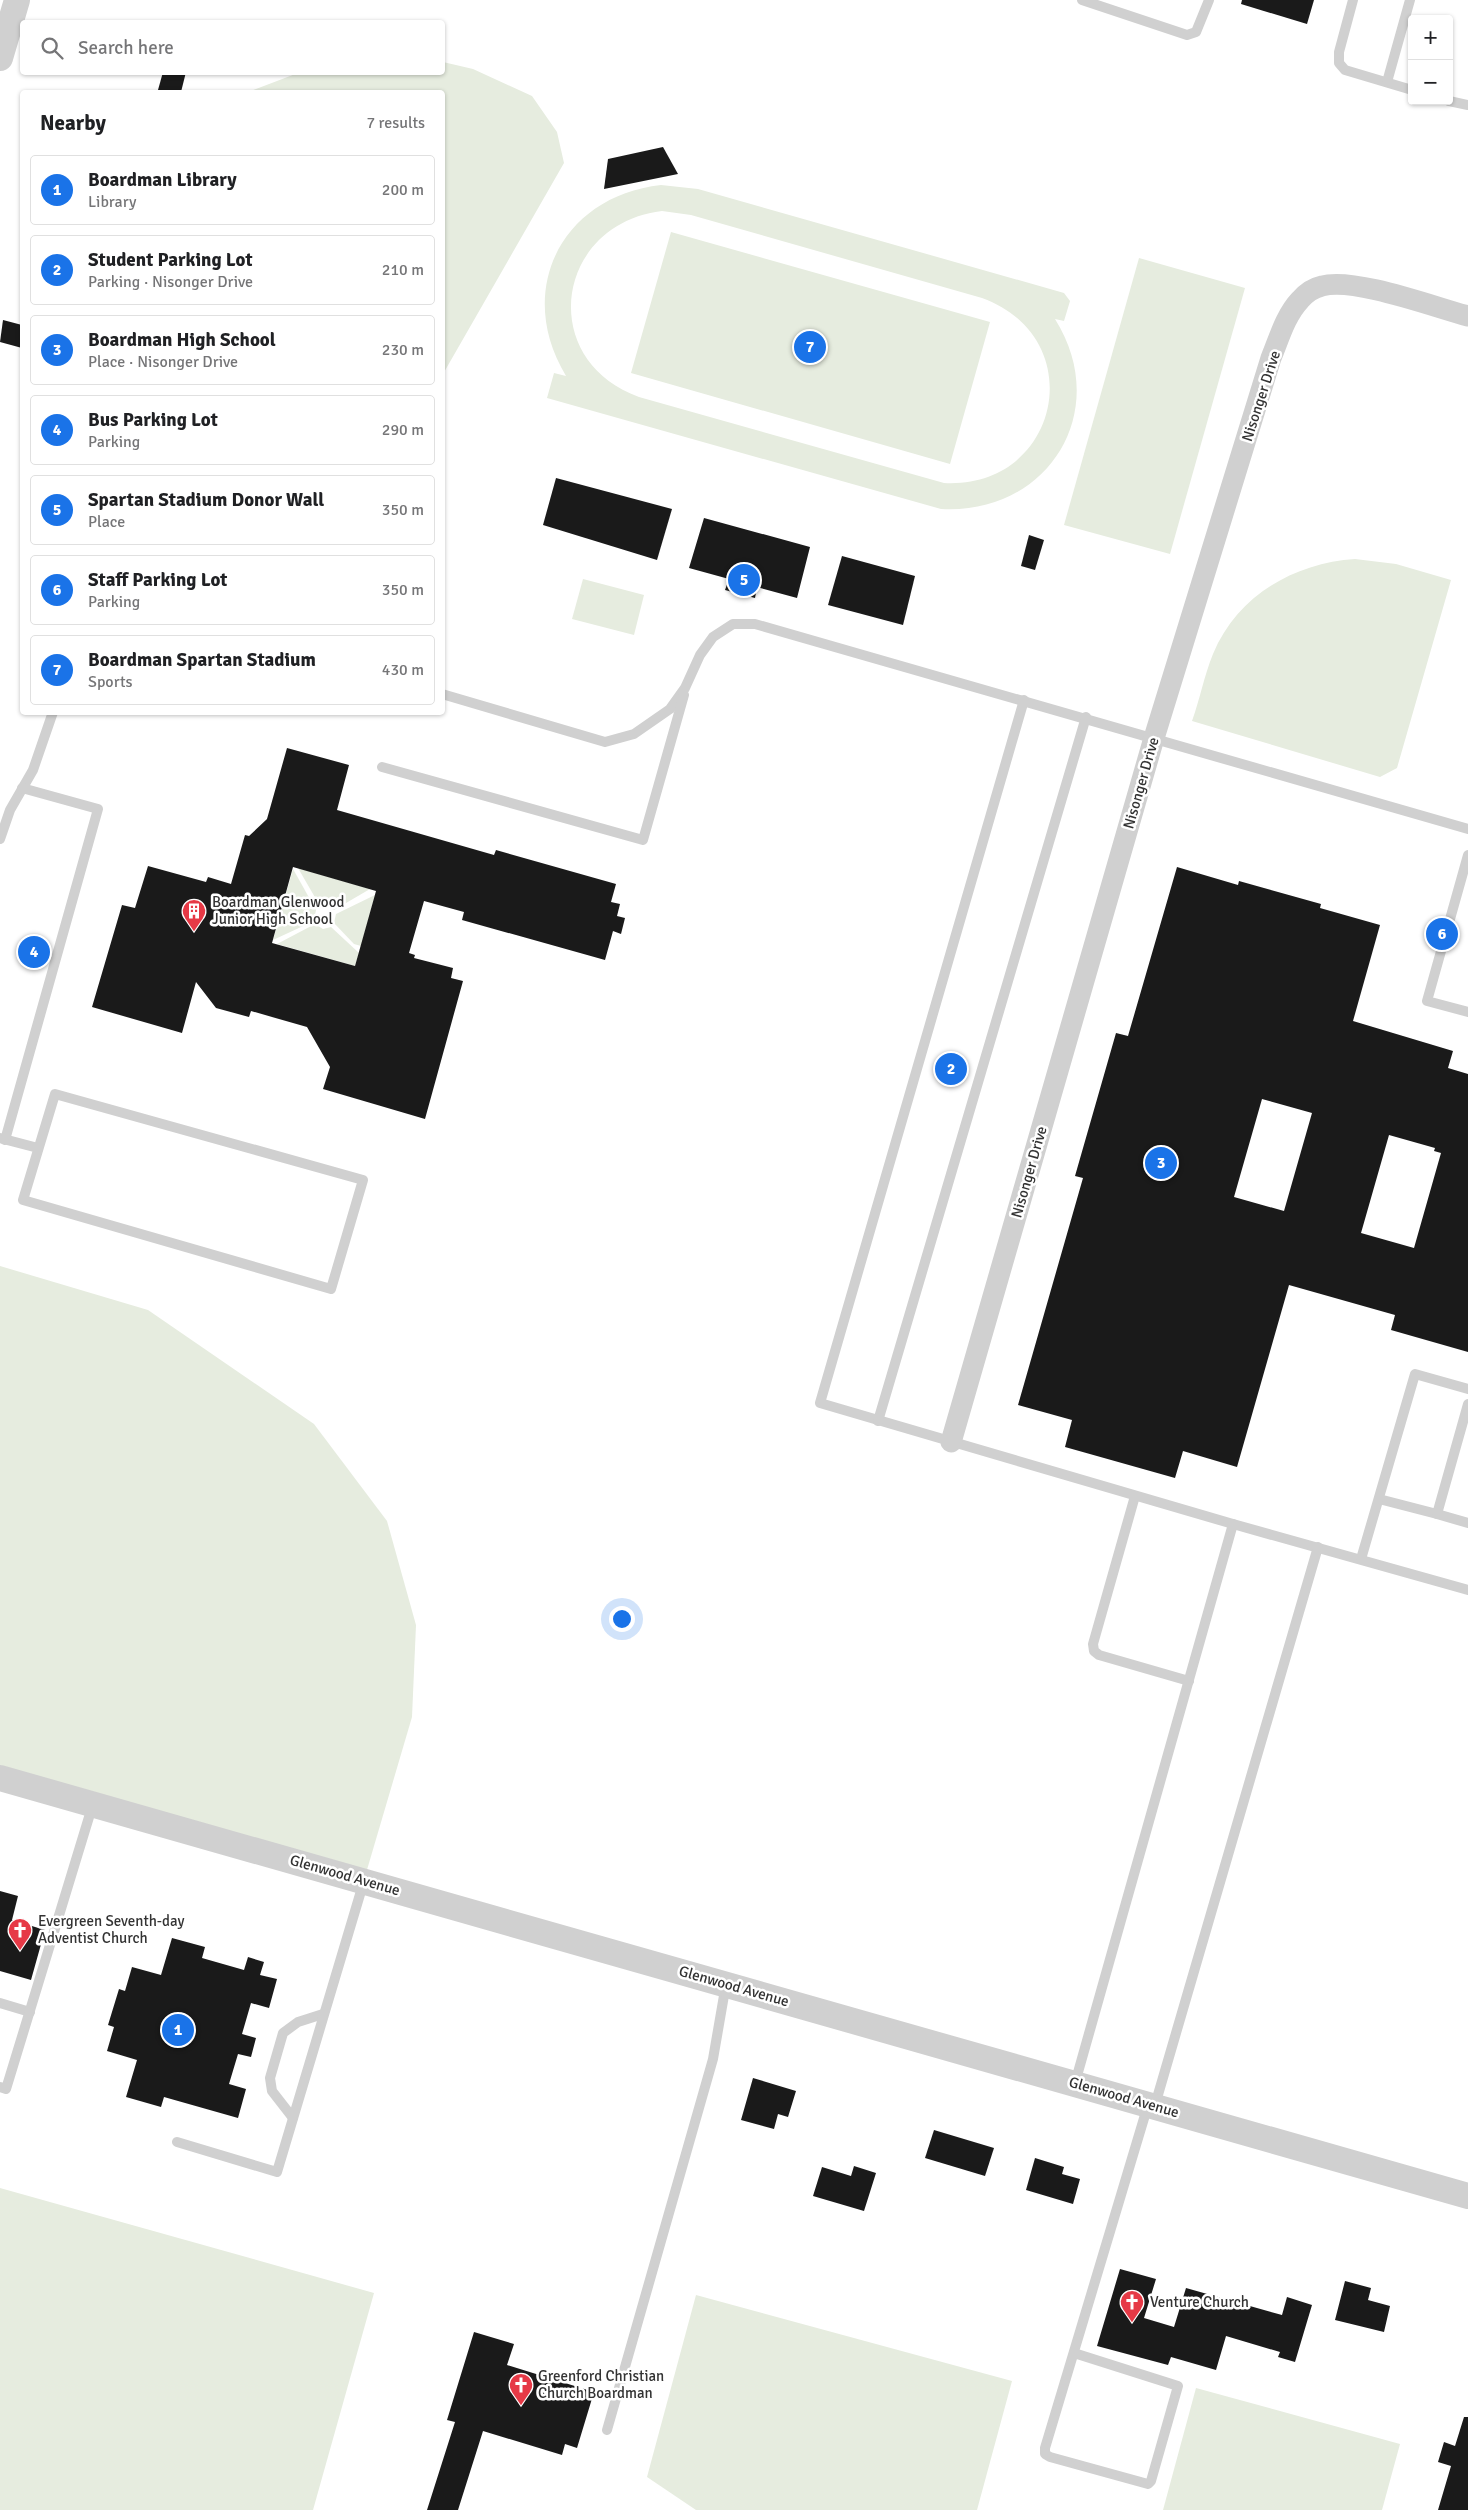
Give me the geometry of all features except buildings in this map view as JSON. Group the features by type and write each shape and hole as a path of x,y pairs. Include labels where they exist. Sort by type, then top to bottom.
{"street":[{"path":"0,55 17,0"},
{"name":"Nisonger Drive","path":"951,1442 1154,738 1271,358 1288,317 1299,300 1310,290 1323,285 1337,284 1371,289 1468,316"},
{"name":"Glenwood Avenue","path":"0,1778 726,1983 1468,2196"}],"lane":[{"path":"1082,0 1104,4 1187,35 1196,32 1208,0"},
{"path":"1353,0 1339,52 1339,63 1346,70 1408,89"},
{"path":"1387,82 1410,0"},
{"path":"1453,102 1468,105"},
{"path":"382,767 643,840 685,688 700,655 713,637 733,624 755,624 1086,717 1468,829"},
{"path":"445,695 605,742 634,734 670,709 685,688"},
{"path":"1024,700 820,1403 1135,1496 1468,1590"},
{"path":"0,839 10,810 33,770 52,715"},
{"path":"878,1420 1086,717"},
{"path":"22,788 98,809 2,1139 38,1148"},
{"path":"1468,855 1427,1001 1468,1012"},
{"path":"55,1094 363,1180 331,1289 23,1200 38,1148 55,1094"},
{"path":"1361,1559 1415,1374 1468,1389"},
{"path":"1437,1514 1468,1404"},
{"path":"1135,1496 1093,1644 1094,1651 1099,1655 1189,1681"},
{"path":"1379,1499 1468,1523"},
{"path":"1075,2083 1233,1524"},
{"path":"1074,2352 1178,2386 1148,2484 1045,2454 1044,2448 1074,2352 1152,2105 1318,1547"},
{"path":"0,2086 6,2089 93,1804"},
{"path":"177,2142 277,2172 364,1880"},
{"path":"608,2430 713,2058 726,1983"},
{"path":"0,2003 30,2012"},
{"path":"293,2118 272,2091 270,2078 283,2033 298,2022 323,2014"}],"shaded area":[{"path":"445,62 473,69 532,96 557,132 564,163 445,371 445,90 253,90 293,75 445,75"},
{"path":"661,185 698,189 1064,293 1070,301 1064,321 1055,319 1071,354 1077,388 1073,421 1060,451 1039,476 1012,495 979,506 941,509 547,398 554,373 566,376 551,344 545,311 547,281 557,252 574,228 597,207 626,193","holes":["662,211 691,215 982,298 1017,318 1039,345 1049,376 1048,408 1036,438 1014,462 983,478 944,483 639,397 606,379 584,354 573,325 572,295 581,266 599,240 626,221"]},
{"path":"671,232 990,322 950,464 631,373"},
{"path":"1139,258 1245,288 1170,554 1064,525"},
{"path":"1355,559 1396,564 1451,580 1397,768 1380,777 1192,721 1207,671 1223,633 1252,600 1270,586 1310,567"},
{"path":"583,579 644,595 634,635 572,619"},
{"path":"298,868 370,889 334,910 326,906 320,906"},
{"path":"293,869 316,910 314,921 273,940"},
{"path":"375,895 361,946 354,944 334,923 336,914"},
{"path":"315,924 323,929 331,927 359,953 355,966 277,944"},
{"path":"0,1266 148,1310 314,1424 387,1521 416,1625 412,1717 364,1880 0,1778"},
{"path":"0,2188 374,2293 313,2510 0,2510"},
{"path":"696,2295 1012,2381 977,2510 696,2510 647,2477"},
{"path":"1196,2388 1400,2444 1382,2510 1163,2510"}],"place":[{"name":"Boardman Spartan Stadium","path":"810,347"},
{"name":"Spartan Stadium Donor Wall","path":"744,580"},
{"name":"Boardman Glenwood Junior High School","path":"194,932"},
{"name":"Staff Parking Lot","path":"1442,934"},
{"name":"Bus Parking Lot","path":"34,952"},
{"name":"Student Parking Lot","path":"951,1069"},
{"name":"Boardman High School","path":"1161,1163"},
{"name":"Evergreen Seventh-day Adventist Church","path":"20,1951"},
{"name":"Boardman Library","path":"178,2030"},
{"name":"Venture Church","path":"1132,2323"},
{"name":"Greenford Christian Church Boardman","path":"521,2406"}]}
